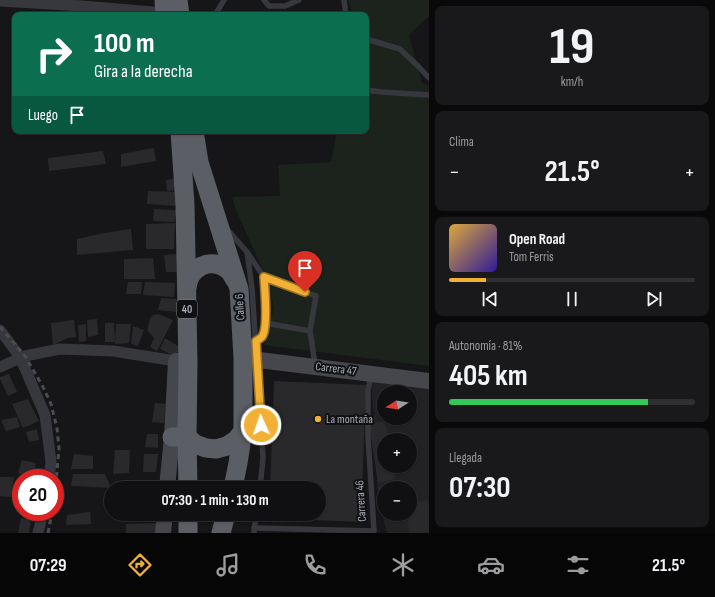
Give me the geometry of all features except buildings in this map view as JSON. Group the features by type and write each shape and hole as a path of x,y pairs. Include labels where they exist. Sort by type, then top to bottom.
{"highway":[{"name":"40","path":"180,134 185,205 186,291 179,437 187,481"},
{"name":"Calle 6","path":"194,134 199,162 239,289 250,350 243,431 234,481"},
{"path":"186,291 187,281 193,272 201,266 211,264 221,265 230,271 239,289"},
{"path":"179,437 206,448 216,449 227,446 236,440 243,431"},
{"path":"188,521 188,533"},
{"path":"221,533 224,521"}],"main road":[{"name":"Carrera 47","path":"250,350 315,367 429,381"},
{"path":"169,481 179,437"},
{"path":"163,533 164,521"}],"street":[{"path":"0,1 82,3 170,9"},
{"path":"0,330 20,357 45,415 51,462 50,469"},
{"path":"0,367 20,357 60,349 113,351 182,362"},
{"path":"38,533 41,521"}],"lane":[{"path":"217,12 224,0"},
{"path":"264,0 270,6 285,6 299,0"},
{"path":"344,0 346,12"},
{"path":"369,40 400,49 429,78"},
{"path":"369,90 429,95"},
{"path":"215,215 247,252 264,277 266,323 263,335 250,350"},
{"path":"247,252 252,288 254,319 250,350 263,458 261,481"},
{"path":"264,277 316,296 310,331 315,367"},
{"path":"266,323 310,331"},
{"name":"Carrera 46","path":"254,531 374,531 368,437 368,390 371,374"},
{"path":"254,531 255,521"}],"shaded area":[{"path":"348,0 429,0 429,16 409,35 422,83 429,86 429,366 264,345 274,308 268,281 236,210 232,197 280,196 278,165 331,162 336,134 369,134 369,12 352,12"},
{"path":"371,381 429,384 429,533 387,533 384,521 417,521 417,481 377,481"}],"railway":[{"path":"0,327 25,356 51,404 57,428 59,449 57,469"},
{"path":"48,533 50,521"}],"place":[{"name":"La montaña","path":"318,419"}],"route":[{"path":"261,425 256,341 263,335 266,323 264,277 305,292"}]}
